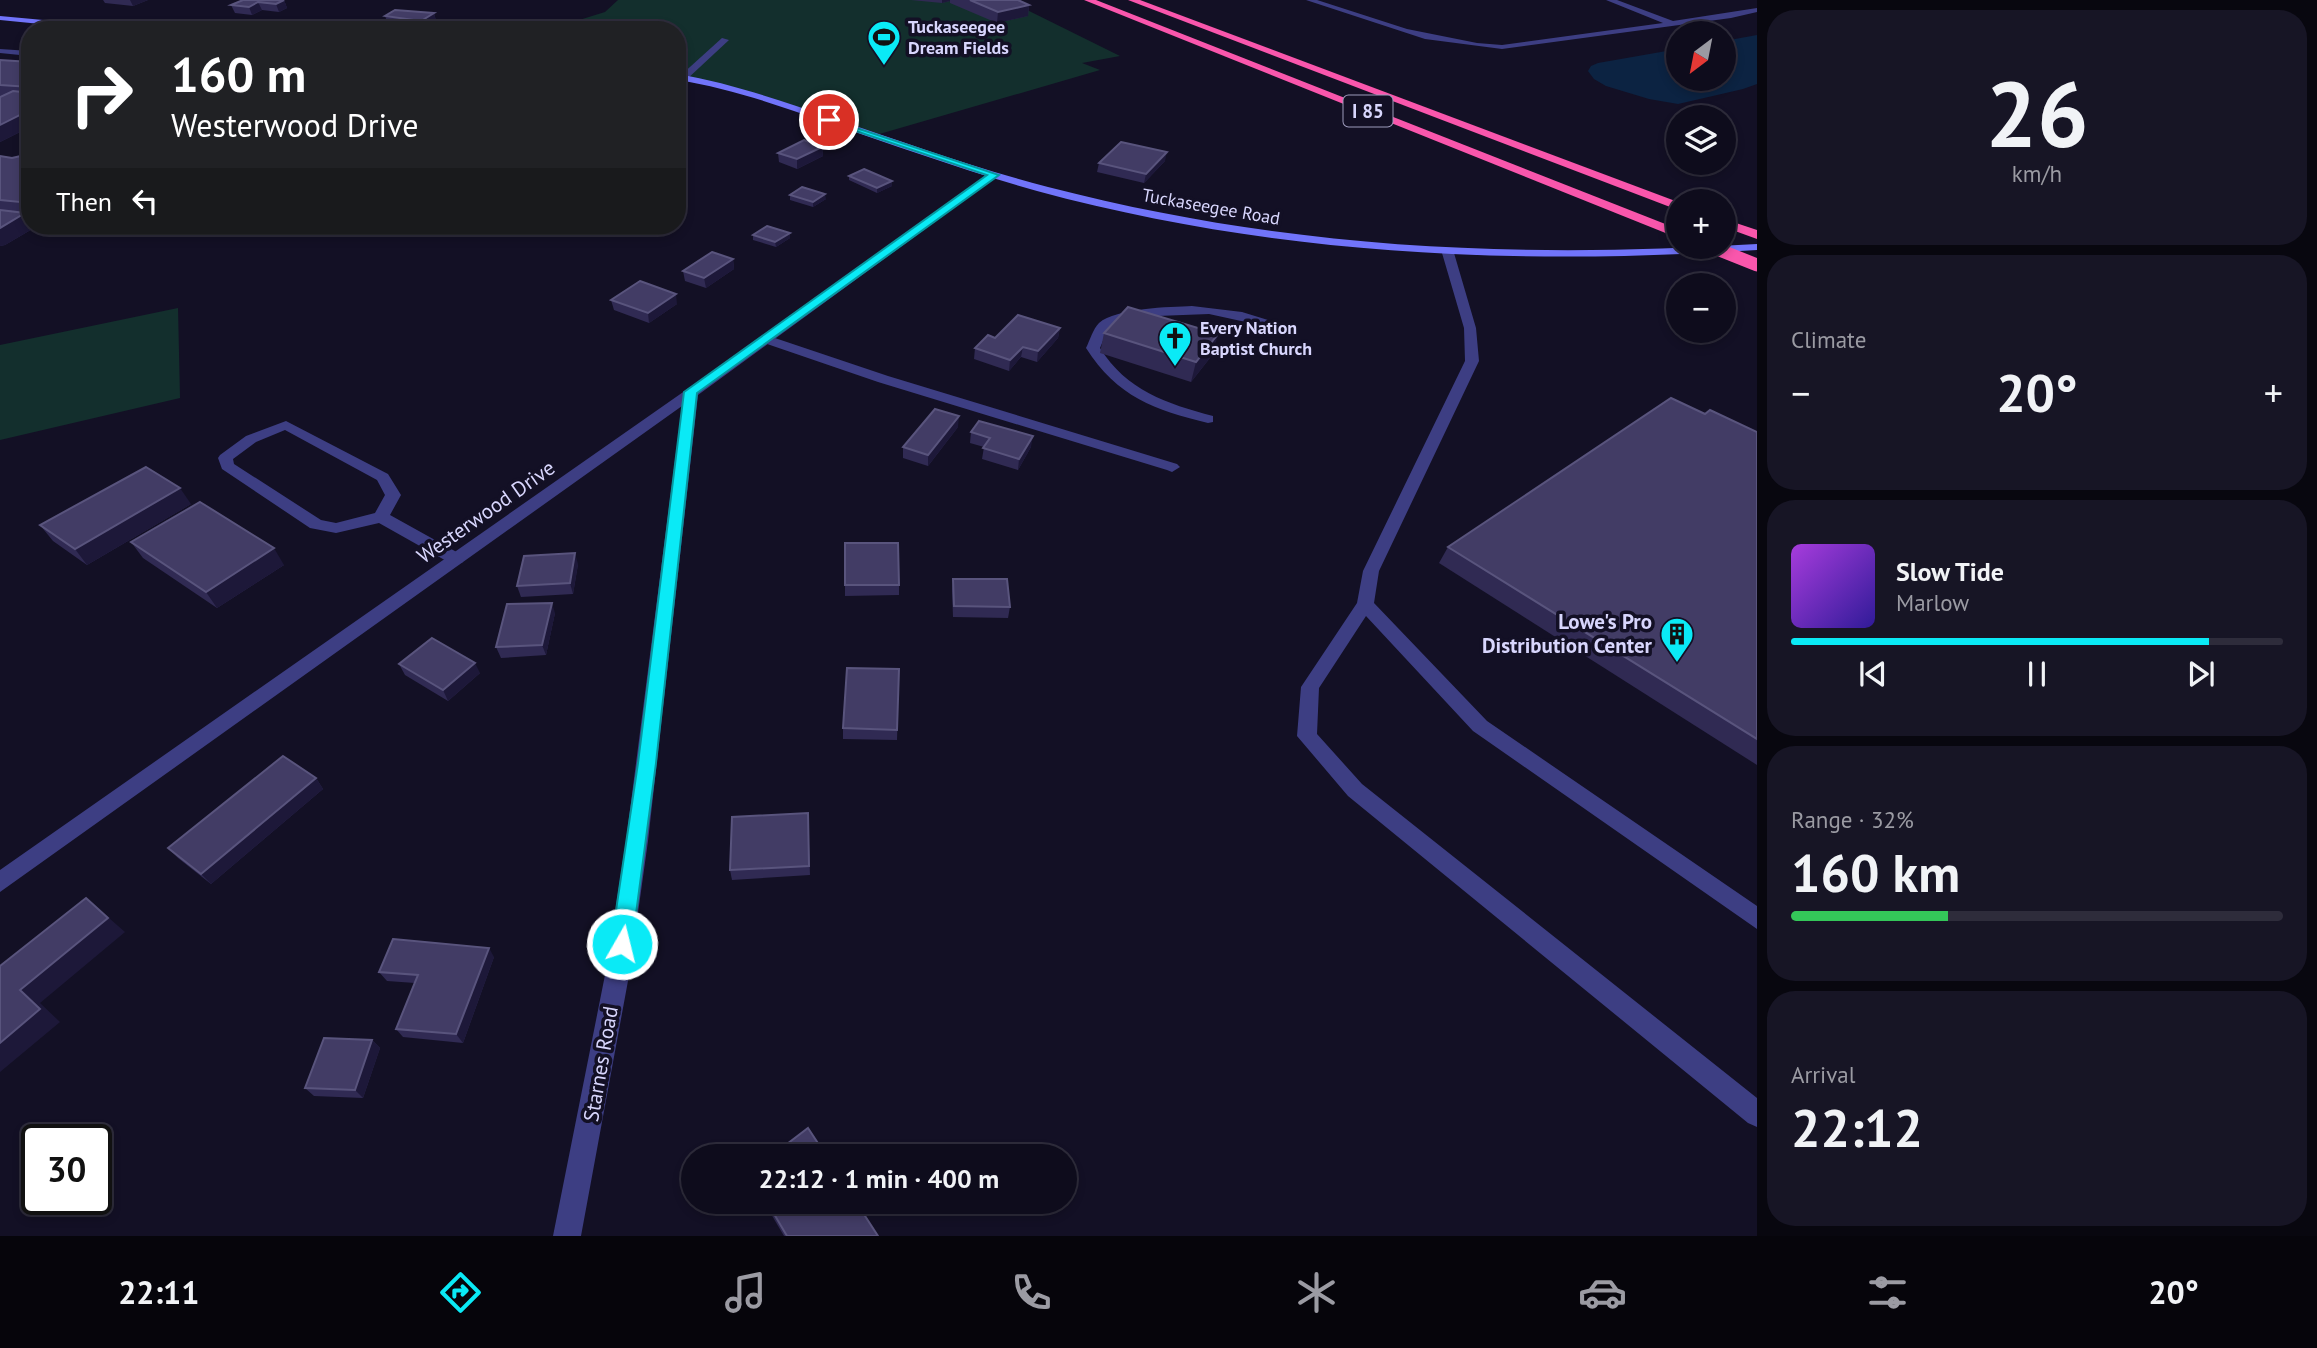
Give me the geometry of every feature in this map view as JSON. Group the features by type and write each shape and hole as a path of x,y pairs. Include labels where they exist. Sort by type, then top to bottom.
{"highway":[{"name":"I 85","path":"1088,0 1666,229"},
{"name":"I 85","path":"1132,0 1666,200"},
{"path":"1736,227 1757,235"},
{"path":"1736,257 1757,265"}],"street":[{"path":"1310,0 1429,38 1481,46 1502,47 1666,25"},
{"path":"1610,0 1666,21"},
{"path":"1692,21 1757,10"},
{"path":"0,18 26,21"},
{"path":"686,72 725,40"},
{"path":"1,51 21,47"},
{"path":"1,51 21,53"},
{"name":"Tuckaseegee Road","path":"686,78 746,92 994,175 1100,204 1196,224 1338,245 1448,253 1585,257 1757,247"},
{"name":"Westerwood Drive","path":"0,882 994,175"},
{"path":"1448,253 1470,328 1472,361 1371,571 1365,604 1310,687 1307,736 1355,790 1757,1114"},
{"path":"1208,419 1166,409 1134,394 1102,366 1093,348 1102,327 1118,319 1193,308 1232,312 1278,325"},
{"path":"766,339 883,379 1172,467"},
{"name":"Starnes Road","path":"567,1236 618,970 637,841 691,392"},
{"path":"381,517 393,495 383,477 286,425 251,439 225,458 227,466 316,524 336,528 381,517 456,559"},
{"path":"1365,604 1480,726 1757,919"}],"green space":[{"name":"Tuckaseegee Dream Fields","path":"618,0 1007,0 1120,56 1082,63 1100,70 876,135 746,91 686,80 686,21 576,21 605,12"},
{"path":"178,308 180,398 0,440 0,345"}],"water":[{"path":"1757,35 1757,84 1736,91 1736,39"},
{"path":"1666,51 1666,91 1734,91 1678,104 1649,99 1606,86 1594,79 1588,71 1598,63"}],"building":[{"path":"243,0 284,0 276,4 258,2 249,7 231,5"},
{"path":"970,0 1018,0 1029,5 998,12"},
{"path":"395,10 434,13 421,21 385,16"},
{"path":"0,60 21,61 21,86 0,85"},
{"path":"13,91 21,92 21,114 0,125 0,97"},
{"path":"804,140 822,147 797,159 778,153"},
{"path":"1121,142 1167,152 1146,174 1099,163"},
{"path":"0,156 21,156 21,202 0,200"},
{"path":"864,169 892,181 877,188 849,176"},
{"path":"802,187 825,194 813,202 790,195"},
{"path":"0,210 21,213 21,215 0,228"},
{"path":"767,226 790,233 775,242 753,235"},
{"path":"712,252 733,259 704,278 683,271"},
{"path":"640,281 676,294 648,313 611,300"},
{"path":"1128,307 1218,334 1196,362 1104,333"},
{"path":"1018,315 1060,328 1038,351 1023,347 1010,360 975,348 988,335 995,338"},
{"name":"Lowe's Pro Distribution Center","path":"1671,398 1705,414 1710,410 1757,432 1757,739 1448,547"},
{"path":"935,409 959,416 928,455 903,447"},
{"path":"979,421 1033,436 1019,459 983,448 990,438 971,432"},
{"path":"146,467 180,488 75,549 40,525"},
{"path":"200,502 274,548 206,592 131,542"},
{"path":"845,543 898,543 899,585 845,585"},
{"path":"575,553 570,583 517,586 524,556"},
{"path":"953,579 1007,579 1010,607 954,606"},
{"path":"552,603 542,645 496,647 507,604"},
{"path":"432,638 475,663 443,690 399,664"},
{"path":"847,668 899,669 897,730 843,728"},
{"path":"283,756 316,778 201,874 168,848"},
{"path":"808,813 809,866 730,870 732,817"},
{"path":"86,898 108,918 20,990 40,1009 0,1043 0,966"},
{"path":"393,939 489,948 456,1034 396,1029 418,975 379,972"},
{"path":"324,1038 372,1040 355,1090 305,1088"},
{"path":"808,1128 818,1144 787,1144"},
{"path":"774,1214 864,1214 878,1236 787,1236"}],"place":[{"name":"Tuckaseegee Dream Fields","path":"884,67"},
{"name":"Every Nation Baptist Church","path":"1175,368"},
{"name":"Lowe's Pro Distribution Center","path":"1677,664"}],"route":[{"path":"622,944 647,763 691,392 956,205 994,175 829,120"}]}
